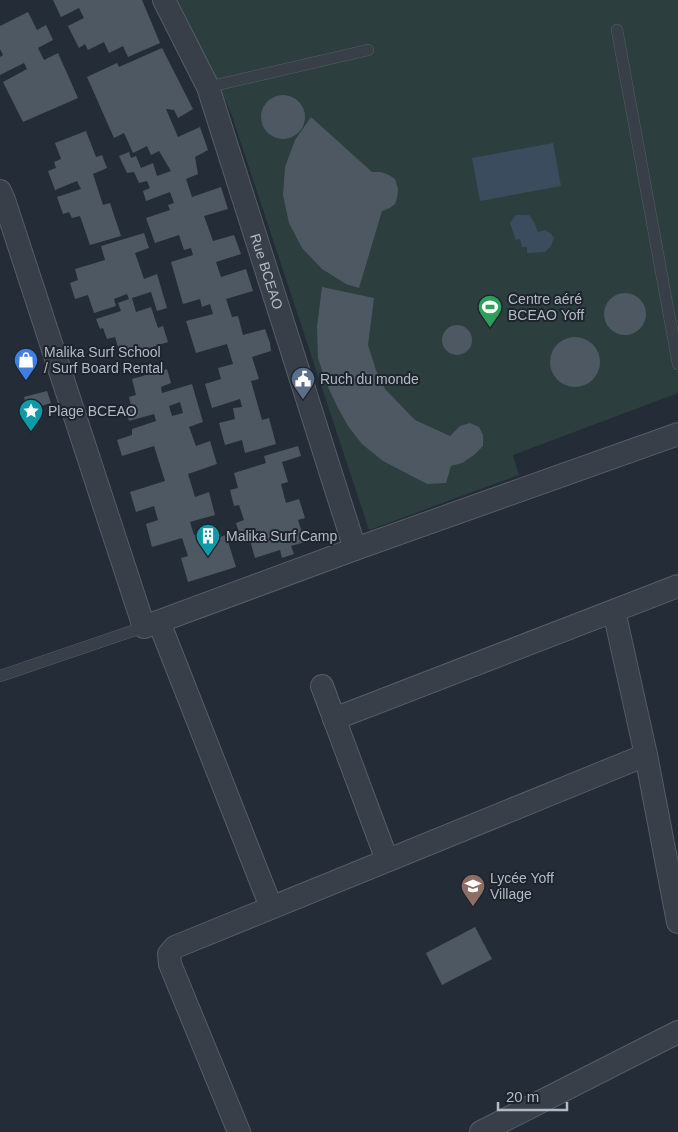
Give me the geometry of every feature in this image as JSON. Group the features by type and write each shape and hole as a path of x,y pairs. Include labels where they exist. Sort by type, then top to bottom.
{"street":[{"name":"Rue BCEAO","path":"164,0 208,87 355,549"},
{"path":"0,191 152,625 271,907"},
{"path":"152,625 355,549 678,434"},
{"path":"334,719 678,586"},
{"path":"614,611 646,755 672,857 678,922"},
{"path":"322,686 387,860"},
{"path":"239,1132 170,964 169,954 175,947 646,755"},
{"path":"494,1129 678,1032"}],"lane":[{"path":"617,30 678,364"},
{"path":"208,87 368,50"},
{"path":"0,676 152,625"}],"shaded area":[{"name":"Centre aéré BCEAO Yoff","path":"178,0 678,0 678,393 513,455 519,475 369,530 231,113"}],"water":[{"path":"553,143 561,186 480,201 472,158"},
{"path":"516,215 529,215 538,232 545,230 551,234 554,238 551,246 545,252 527,253 527,247 522,247 520,239 516,240 510,223"}],"building":[{"path":"53,0 142,0 160,43 128,57 123,46 109,53 104,42 88,50 85,44 79,48 68,26 84,18 79,8 61,17"},
{"path":"28,12 37,30 46,25 53,40 38,48 44,60 58,53 78,98 23,122 3,82 27,69 24,63 0,75 0,57 3,55 0,49 0,26"},
{"path":"162,48 193,109 178,118 174,110 166,109 178,137 200,127 208,150 195,157 198,174 186,179 192,197 221,187 228,209 204,216 213,241 234,235 241,254 216,262 221,277 246,269 253,291 226,299 232,317 238,316 243,335 265,329 270,343 271,351 252,357 259,379 251,381 262,420 269,418 276,444 245,453 242,440 225,445 219,423 235,419 233,408 242,407 240,399 212,408 205,384 221,379 218,368 233,364 227,344 196,353 186,321 213,314 210,304 202,307 200,299 183,304 171,262 193,255 191,248 184,250 179,235 155,243 146,218 170,210 168,205 174,203 170,192 146,201 143,191 150,188 147,181 139,183 134,172 127,173 119,156 129,152 131,158 136,156 141,168 153,163 157,176 171,171 159,151 151,155 147,146 133,153 124,133 114,138 87,77 117,63 119,67"},
{"path":"279,95 287,95 299,101 305,117 299,133 287,139 279,139 267,133 261,121 261,113 267,101"},
{"path":"311,117 372,172 381,172 395,179 398,189 395,204 382,211 359,288 346,284 322,269 302,248 289,223 283,195 285,167 295,140"},
{"path":"86,131 96,157 102,155 107,168 93,174 103,205 110,203 121,236 90,245 80,216 72,218 69,212 63,214 57,197 81,189 77,181 55,190 48,171 56,168 54,162 61,159 55,143"},
{"path":"144,233 149,248 135,253 144,279 157,274 167,308 157,311 151,292 132,298 136,312 151,307 158,328 163,326 168,342 121,357 115,337 107,339 103,328 100,329 96,319 121,311 118,303 129,299 127,294 114,299 116,306 94,313 88,295 75,299 70,283 78,280 75,269 105,260 101,246"},
{"path":"322,287 374,298 368,345 376,370 385,389 415,420 450,436 460,426 470,423 479,427 483,435 483,446 462,463 451,466 446,483 427,484 383,461 362,444 348,426 327,385 318,358 317,327"},
{"path":"621,293 629,293 640,299 646,314 640,329 629,335 621,335 610,329 604,318 604,310 610,299"},
{"path":"457,325 468,329 472,340 468,351 457,355 446,351 442,340 446,329"},
{"path":"575,337 589,341 596,348 600,362 596,376 589,383 575,387 561,383 554,376 550,362 554,348 561,341"},
{"path":"167,369 171,383 161,387 162,393 192,384 203,422 189,427 196,446 210,441 217,464 188,474 195,497 209,492 215,515 190,522 194,535 205,532 208,541 226,535 236,567 188,582 181,558 188,556 182,538 152,547 146,524 158,520 154,506 136,512 130,492 165,481 154,446 122,456 117,440 132,435 132,429 156,421 154,414 129,421 125,407 131,405 129,397 136,395 132,379","holes":["180,402 183,413 172,416 169,406"]},
{"path":"47,391 51,403 28,410 24,397"},
{"path":"298,446 301,456 282,462 288,482 281,484 286,503 299,499 305,518 298,520 305,542 291,546 294,554 282,558 280,550 255,558 247,530 239,533 236,523 244,520 239,505 234,506 230,490 238,488 234,473 266,463 264,456"},
{"path":"475,927 492,959 442,985 426,953"}],"place":[{"name":"Centre aéré BCEAO Yoff","path":"490,328"},
{"name":"Malika Surf School / Surf Board Rental","path":"26,381"},
{"name":"Ruch du monde","path":"303,400"},
{"name":"Plage BCEAO","path":"31,432"},
{"name":"Malika Surf Camp","path":"208,557"},
{"name":"Lycée Yoff Village","path":"473,907"}]}
